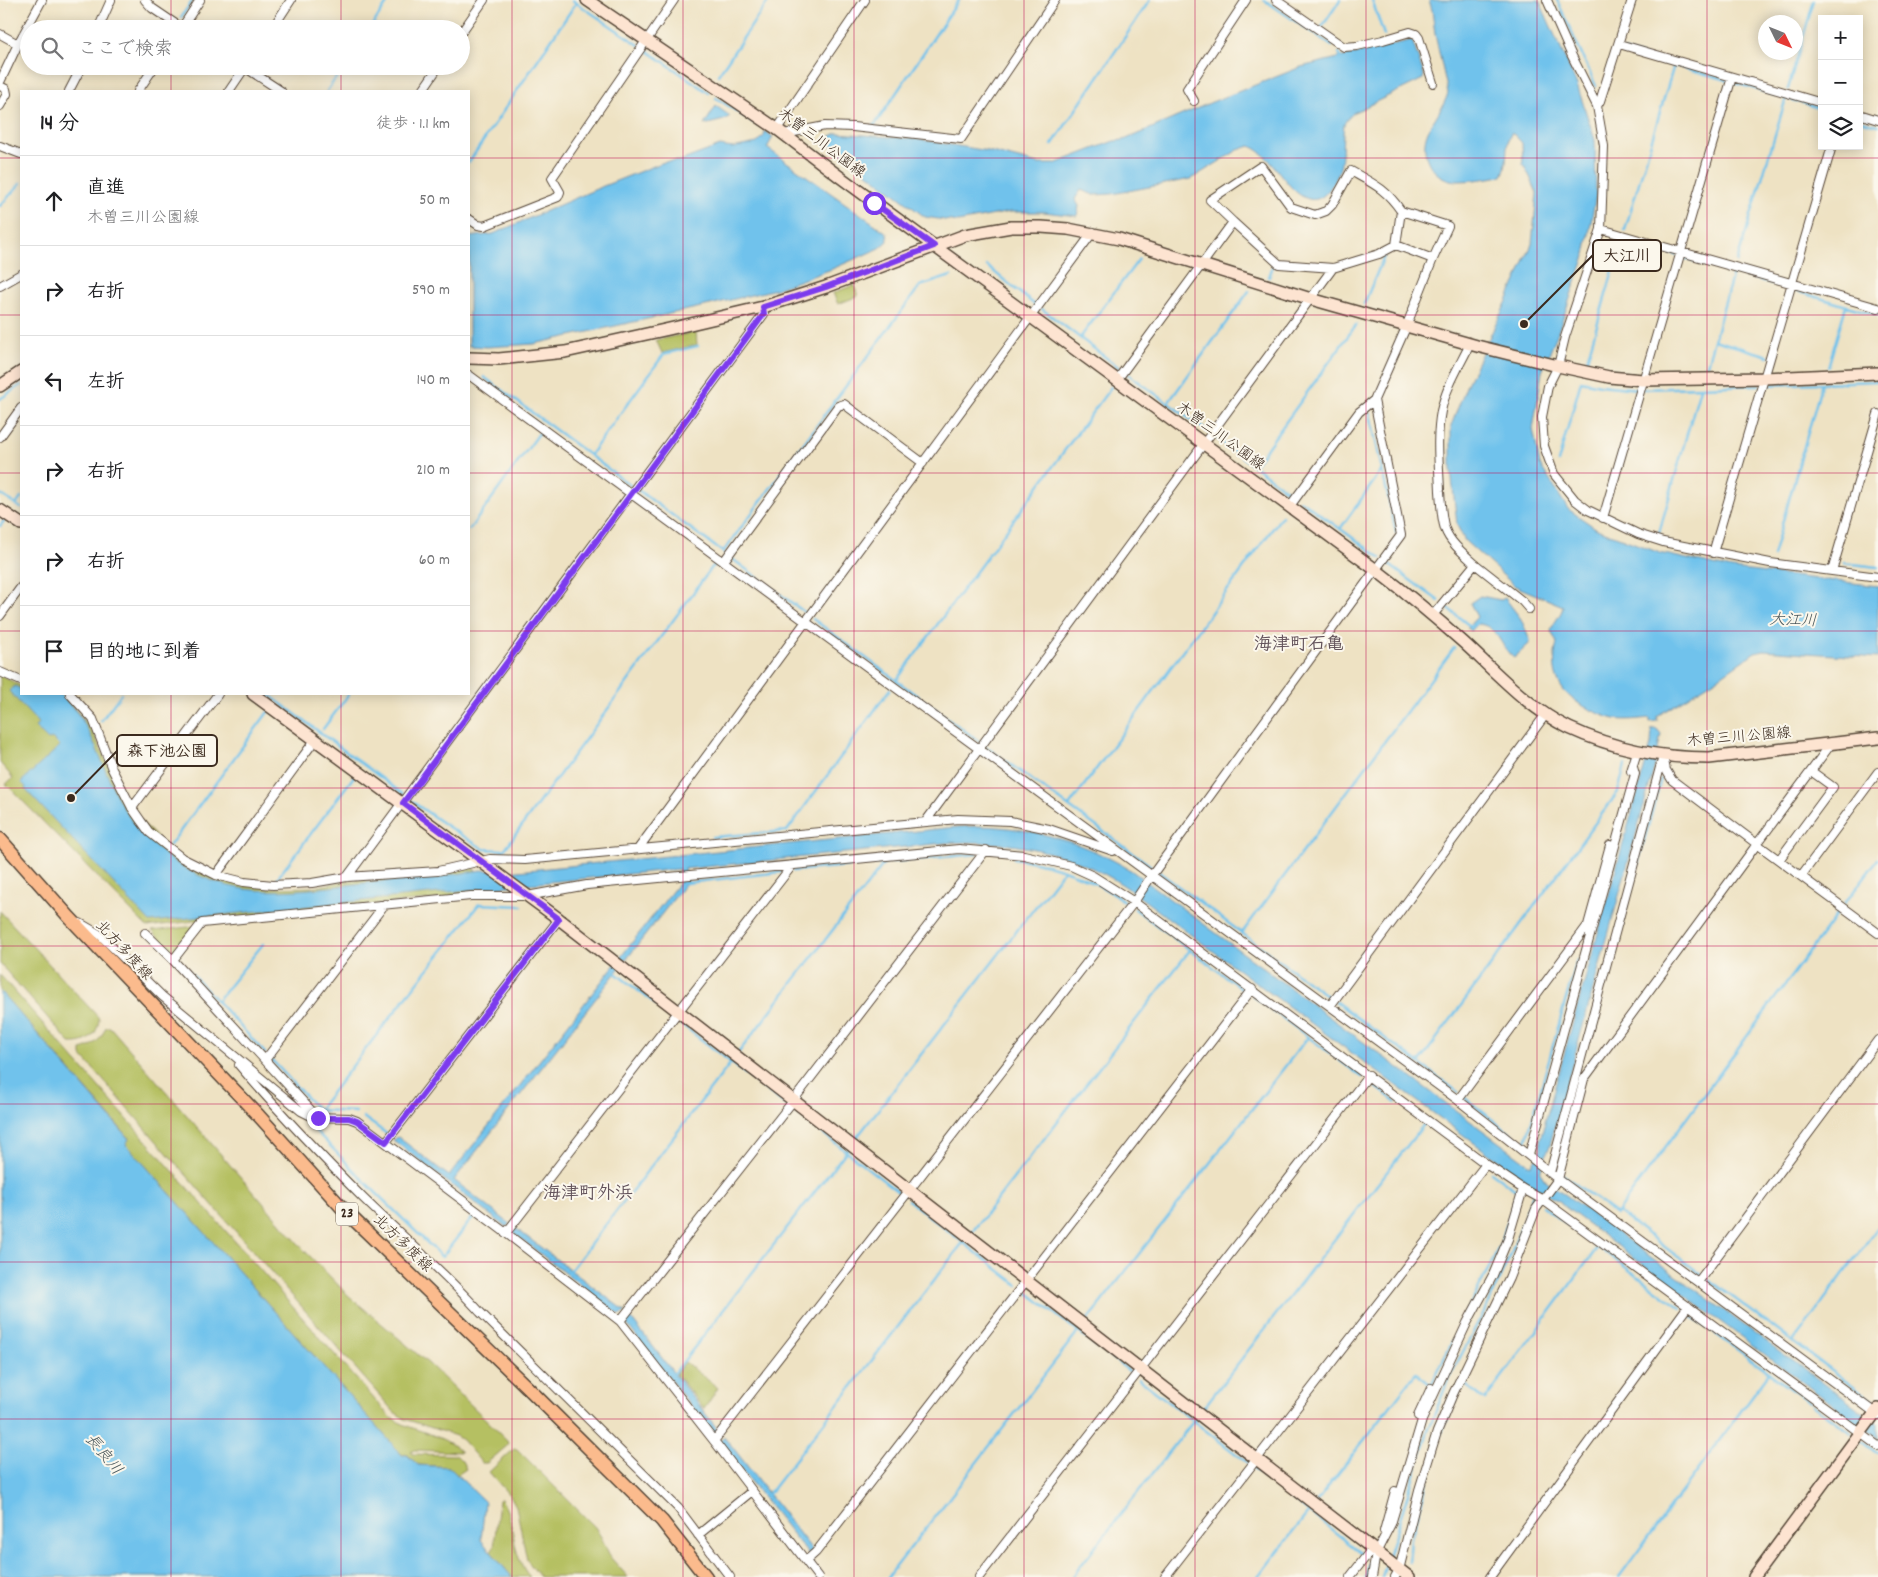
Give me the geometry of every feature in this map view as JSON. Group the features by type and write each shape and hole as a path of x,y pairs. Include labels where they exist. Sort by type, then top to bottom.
{"main road":[{"name":"北方多度線","path":"0,839 70,918 259,1116 344,1210 662,1521 706,1577"}],"street":[{"path":"31,20 42,0"},
{"path":"102,20 111,0"},
{"path":"145,0 152,8 170,20"},
{"path":"187,20 200,0"},
{"path":"278,20 291,0"},
{"path":"470,20 484,0"},
{"name":"木曽三川公園線","path":"588,0 780,132 1290,506 1433,615 1518,692 1546,714 1568,727 1591,737 1641,753 1709,758 1878,738"},
{"path":"470,219 478,225 484,226 558,197 560,192 552,178 674,0"},
{"path":"780,132 864,0"},
{"path":"780,132 825,126 853,127 961,140 1055,0"},
{"path":"1194,101 1186,89 1246,0"},
{"path":"1276,0 1344,47 1366,44 1410,32 1416,34 1419,38 1433,83"},
{"path":"1547,0 1596,106 1604,146 1600,229 1548,386 1542,417 1544,446 1552,469 1562,485 1575,500 1603,518 1638,534 1663,542 1713,553 1770,563 1878,577"},
{"path":"1596,106 1600,101 1632,0"},
{"path":"0,34 18,44"},
{"path":"0,82 20,40"},
{"path":"1619,44 1818,102"},
{"path":"70,90 77,75"},
{"path":"139,90 149,75"},
{"path":"230,90 239,75"},
{"path":"257,75 279,90"},
{"path":"423,90 432,75"},
{"path":"1603,518 1732,77"},
{"path":"0,86 6,89 7,94 0,106"},
{"path":"1863,115 1878,120"},
{"path":"0,146 20,154"},
{"path":"1713,553 1831,150"},
{"path":"1290,506 1359,412 1374,400 1406,326 1448,226 1401,211 1390,195 1377,185 1351,172 1332,205 1326,211 1315,215 1297,210 1286,201 1261,166 1210,200 1279,264 1333,268 1379,254 1396,245 1434,259"},
{"path":"1396,245 1401,211"},
{"path":"1117,380 1233,222"},
{"path":"470,358 508,358 565,352 763,307 826,287 965,235 1011,227 1093,232 1406,326 1555,366 1609,377 1643,380 1764,378 1878,373"},
{"path":"1600,229 1681,250 1878,308"},
{"path":"638,850 1093,232"},
{"path":"926,821 1333,268"},
{"path":"0,286 20,275"},
{"path":"347,877 764,314 763,307"},
{"path":"1473,344 1446,394 1438,434 1445,530 1453,543 1475,564 1522,601 1528,609"},
{"path":"0,386 20,373"},
{"path":"470,376 979,748 1150,877 1458,1100 1531,1157 1557,1181 1876,1413 1754,1577"},
{"path":"714,1441 1135,900 1401,535 1374,400"},
{"path":"724,561 838,406 844,404 923,463"},
{"path":"0,437 20,409"},
{"path":"1832,571 1878,414"},
{"path":"0,510 20,523"},
{"path":"1433,615 1475,564"},
{"path":"0,616 20,588"},
{"path":"0,672 20,682"},
{"path":"71,695 93,719 112,769 132,808 149,832 182,858 216,875 244,882 273,885 312,883 347,877 438,871 490,859 525,860 958,819 1010,821 1064,833 1121,854"},
{"path":"132,808 217,695"},
{"path":"254,695 559,919 1400,1573 1419,1490 1437,1432 1508,1278 1536,1208 1557,1181 1584,1079 1831,744"},
{"path":"1330,1006 1546,714"},
{"path":"216,875 315,740"},
{"path":"1458,1100 1588,924 1633,767 1641,753"},
{"path":"1662,756 1666,770 1676,784 1878,933"},
{"path":"1549,1172 1662,756"},
{"path":"1531,1157 1635,774 1633,767"},
{"path":"1779,860 1833,787 1811,771"},
{"path":"1801,876 1878,772"},
{"path":"173,960 202,923 471,896 525,894 587,885 791,867 959,849 1024,855 1072,866 1135,900 1486,1164 1525,1190 1542,1198 1878,1446"},
{"path":"620,1322 986,850"},
{"path":"506,1233 791,867"},
{"path":"265,1060 385,904"},
{"path":"70,918 100,934 150,985 223,1048 302,1111 318,1118 349,1118 357,1121 620,1322 818,1577"},
{"path":"386,1142 559,919"},
{"path":"145,932 318,1118"},
{"path":"806,1561 816,1552 1252,989"},
{"path":"1698,1282 1878,1040"},
{"path":"223,1048 343,1178 454,1284 678,1508 730,1577"},
{"path":"979,1577 1369,1075"},
{"path":"1165,1577 1486,1164"},
{"path":"1350,1577 1375,1553 1391,1524 1422,1420 1467,1323 1493,1275 1525,1190"},
{"path":"1490,1577 1688,1306"},
{"path":"1383,1539 1386,1521 1417,1419 1431,1388"},
{"path":"698,1535 752,1491"},
{"path":"1372,1577 1375,1553"}],"green space":[{"path":"854,285 858,296 838,304 833,293"},
{"path":"696,332 697,345 662,353 656,340"},
{"path":"0,675 20,685 20,695 63,695 90,726 130,811 180,860 204,874 239,885 274,888 314,887 346,881 440,874 471,867 506,893 201,920 147,927 6,784 13,778 0,763"},
{"path":"0,911 99,1018 96,1030 90,1038 82,1042 70,1043 0,964"},
{"path":"197,926 175,954 152,931"},
{"path":"0,975 390,1417 445,1441 461,1452 414,1450 411,1452 412,1454 456,1455 466,1469 457,1475 449,1467 418,1465 408,1455 402,1455 126,1144 129,1138 0,991"},
{"path":"106,1027 110,1027 304,1250 349,1296 429,1364 507,1440 508,1445 487,1463 482,1463 462,1440 456,1436 405,1419 394,1412 81,1055 81,1050 90,1047 96,1042"},
{"path":"685,1362 718,1388 704,1409 676,1374"},
{"path":"514,1449 517,1449 595,1527 611,1558 628,1577 540,1577 527,1560 516,1506 511,1497 489,1472"},
{"path":"501,1499 509,1518 519,1559 530,1577 512,1577 491,1552 494,1547 499,1500"}],"water":[{"path":"1429,0 1539,0 1577,85 1595,140 1596,195 1585,256 1542,372 1533,429 1540,465 1568,509 1597,529 1660,553 1732,569 1878,586 1878,658 1764,650 1755,652 1715,680 1657,716 1657,721 1650,722 1650,718 1624,720 1605,716 1579,703 1564,691 1556,675 1555,655 1557,643 1551,631 1563,606 1515,586 1465,541 1457,525 1451,470 1451,426 1467,384 1532,244 1537,193 1523,164 1522,143 1512,132 1509,137 1506,165 1502,176 1459,181 1450,180 1441,176 1430,165 1426,157 1425,140 1448,93"},
{"path":"1412,40 1424,75 1423,79 1353,113 1344,125 1342,159 1338,174 1326,193 1320,198 1315,199 1301,196 1266,157 1250,146 1238,150 1191,179 1112,194 1094,195 1081,190 1075,199 1079,206 1077,216 1044,212 1010,212 958,222 925,217 828,143 829,137 837,133 916,139 988,151 1038,164 1054,164 1114,141 1124,140 1212,102 1301,67"},
{"path":"716,106 730,116 724,120 704,125"},
{"path":"765,131 773,137 767,148 887,233 888,241 880,248 832,269 776,289 534,344 470,346 470,237 493,234 664,162 680,161 720,146 732,148 757,143 764,136"},
{"path":"1480,596 1501,600 1505,598 1521,619 1530,640 1529,644 1514,658 1490,628 1478,624 1470,631 1467,628 1477,617 1470,603"},
{"path":"15,686 20,688 20,695 61,695 84,723 124,810 144,835 171,859 202,877 219,883 254,890 282,891 309,889 481,870 508,872 964,826 999,827 1059,838 1097,852 1132,871 1531,1166 1541,1150 1540,1140 1651,744 1652,729 1657,729 1661,734 1655,765 1550,1145 1540,1172 1544,1179 1878,1423 1878,1438 1561,1204 1561,1202 1540,1189 1538,1190 1126,887 1084,864 1062,856 1016,846 969,842 945,843 684,869 686,883 454,1180 510,1224 506,1227 393,1140 398,1137 449,1176 681,880 679,869 150,922 25,789 26,787 21,782 60,746 52,738 48,740 35,727 39,724 9,691"},
{"name":"長良川","path":"0,991 129,1139 126,1144 402,1455 407,1455 418,1465 449,1467 485,1502 481,1540 512,1577 11,1577 0,1575"},
{"path":"514,1227 626,1312 620,1315 512,1232"},
{"path":"630,1317 719,1431 713,1434 625,1322"},
{"path":"724,1436 813,1551 808,1554 719,1442"}],"waterway":[{"path":"181,17 193,0"},
{"path":"376,20 389,0"},
{"path":"572,0 639,45"},
{"path":"718,75 769,0"},
{"path":"874,126 959,0"},
{"path":"1052,145 1150,0"},
{"path":"1264,0 1332,46"},
{"path":"1322,27 1340,0"},
{"path":"1372,0 1384,35"},
{"path":"1557,0 1596,86"},
{"path":"1788,89 1814,0"},
{"path":"470,161 576,3"},
{"path":"645,49 709,93"},
{"path":"1621,50 1727,80"},
{"path":"1339,53 1341,58"},
{"path":"1625,230 1674,65"},
{"path":"328,90 338,75"},
{"path":"1732,82 1818,108"},
{"path":"716,98 758,125"},
{"path":"1737,262 1786,98"},
{"path":"1863,121 1878,125"},
{"path":"0,206 20,184"},
{"path":"1586,363 1622,240 1677,255"},
{"path":"1364,304 1385,254"},
{"path":"1682,258 1788,288"},
{"path":"1080,338 1139,259"},
{"path":"1269,277 1274,263"},
{"path":"987,266 1035,305"},
{"path":"1705,372 1733,273"},
{"path":"723,552 920,286 951,276"},
{"path":"1792,290 1878,315"},
{"path":"1168,403 1249,291"},
{"path":"1828,367 1846,306"},
{"path":"1042,309 1121,369"},
{"path":"1254,466 1356,325"},
{"path":"1714,340 1769,356"},
{"path":"590,455 664,354 698,346"},
{"path":"1128,374 1208,432"},
{"path":"484,377 630,485"},
{"path":"1558,462 1581,381 1638,389"},
{"path":"1765,385 1878,381"},
{"path":"1773,556 1822,383"},
{"path":"1643,389 1759,385"},
{"path":"0,399 20,386"},
{"path":"896,681 1111,387"},
{"path":"1659,533 1700,388"},
{"path":"1370,414 1382,470"},
{"path":"470,529 540,432"},
{"path":"1215,437 1293,495"},
{"path":"1340,529 1382,470 1396,533"},
{"path":"638,490 724,553"},
{"path":"0,494 20,507"},
{"path":"16,505 20,499"},
{"path":"1300,500 1381,558"},
{"path":"1069,806 1282,516"},
{"path":"0,526 4,521"},
{"path":"731,558 807,614"},
{"path":"410,800 484,849 504,850 716,562"},
{"path":"1844,563 1878,567"},
{"path":"1388,564 1439,601"},
{"path":"1445,606 1471,627"},
{"path":"813,619 980,742"},
{"path":"1242,933 1454,648"},
{"path":"712,837 787,831 890,689"},
{"path":"101,721 120,695"},
{"path":"269,695 403,794"},
{"path":"323,729 348,695"},
{"path":"170,845 268,712"},
{"path":"985,746 1151,866"},
{"path":"1418,1064 1618,792 1625,765"},
{"path":"276,880 355,775"},
{"path":"1608,973 1661,779"},
{"path":"793,871 977,854"},
{"path":"1014,858 1072,873 1113,893 1125,902"},
{"path":"1845,903 1878,859"},
{"path":"739,1052 885,862"},
{"path":"854,1141 1064,870"},
{"path":"683,882 781,872"},
{"path":"1159,872 1330,998"},
{"path":"318,1110 479,904 522,906"},
{"path":"1135,909 1245,991"},
{"path":"1562,1174 1616,1214 1840,910"},
{"path":"217,1001 263,944"},
{"path":"972,1232 1190,950"},
{"path":"1465,1098 1525,1145 1577,960"},
{"path":"180,961 265,1053"},
{"path":"614,972 670,1015"},
{"path":"1253,996 1362,1077"},
{"path":"1336,1002 1458,1092"},
{"path":"676,1020 786,1105"},
{"path":"1086,1322 1308,1037"},
{"path":"271,1059 318,1110 356,1112"},
{"path":"570,1271 733,1060"},
{"path":"1371,1083 1396,1102"},
{"path":"792,1109 902,1195"},
{"path":"363,1117 387,1134"},
{"path":"308,1123 442,1257 474,1216"},
{"path":"1201,1411 1425,1123"},
{"path":"673,1375 848,1149"},
{"path":"1317,1501 1416,1373 1431,1385 1501,1243 1517,1191 1491,1172"},
{"path":"1388,1556 1428,1431 1448,1380 1482,1316 1511,1254 1533,1194 1535,1183"},
{"path":"908,1200 1018,1285"},
{"path":"1542,1206 1681,1308"},
{"path":"1618,1212 1701,1274"},
{"path":"1793,1342 1878,1227"},
{"path":"767,1496 965,1240"},
{"path":"1409,1562 1411,1539 1441,1434 1463,1383 1485,1400 1598,1247"},
{"path":"1707,1278 1874,1402"},
{"path":"1024,1290 1133,1374"},
{"path":"1687,1313 1809,1402"},
{"path":"888,1577 1080,1329"},
{"path":"1619,1577 1769,1373"},
{"path":"1139,1379 1249,1464"},
{"path":"1812,1405 1851,1433"},
{"path":"1072,1577 1195,1419"},
{"path":"1862,1441 1878,1453"},
{"path":"1254,1469 1364,1555"},
{"path":"1258,1577 1311,1509"},
{"path":"1366,1577 1369,1561"},
{"path":"1382,1577 1386,1564"}],"place":[{"name":"大江川","path":"1524,324"},
{"name":"森下池公園","path":"71,798"}],"district":[{"name":"海津町石亀","path":"1299,645"},
{"name":"海津町外浜","path":"588,1194"}],"route":[{"path":"318,1118 349,1118 357,1121 386,1142 559,919 403,803 764,314 763,307 826,287 934,246 874,203"}]}
